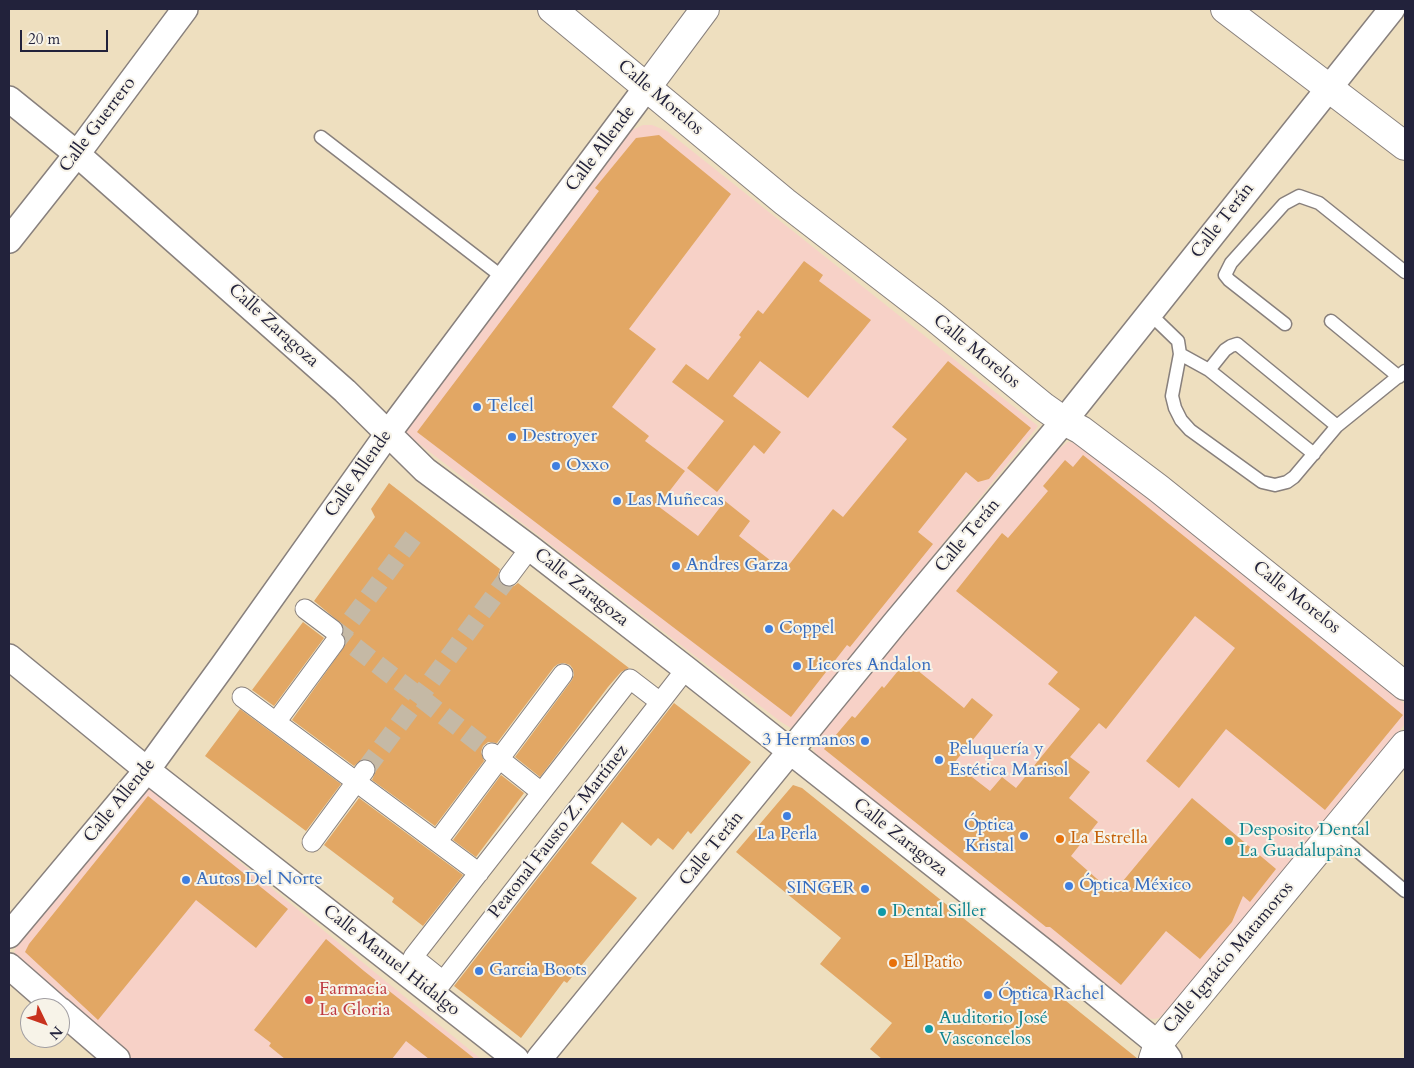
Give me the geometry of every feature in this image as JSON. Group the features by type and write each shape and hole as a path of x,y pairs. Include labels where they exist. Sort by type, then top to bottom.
{"street":[{"name":"Calle Guerrero","path":"9,240 77,154 185,9"},
{"name":"Calle Morelos","path":"552,9 778,196 1064,421 1081,430 1150,482 1405,686"},
{"name":"Calle Allende","path":"9,935 147,770 222,668 389,432 705,9"},
{"path":"1225,9 1405,146"},
{"name":"Calle Terán","path":"539,1059 1064,421 1392,9"},
{"name":"Calle Zaragoza","path":"9,98 77,154 338,384 389,432 425,470 530,548 791,752 1160,1054"},
{"path":"509,576 530,548"},
{"path":"276,722 334,636 305,609"},
{"name":"Calle Manuel Hidalgo","path":"9,657 147,770 438,987 516,1059"},
{"name":"Peatonal Fausto Z. Martínez","path":"438,987 686,669"},
{"path":"437,842 496,756 563,674"},
{"path":"438,987 413,957 541,792 630,679 660,702"},
{"path":"242,697 276,722 361,776 437,842 479,873"},
{"name":"Calle Ignácio Matamoros","path":"1160,1054 1334,831 1405,745"},
{"path":"496,756 541,792"},
{"path":"312,842 361,776"},
{"path":"9,966 46,998"},
{"path":"70,1018 117,1059"}],"lane":[{"path":"321,137 505,279"},
{"path":"1285,324 1225,275 1231,262 1284,204 1299,196 1319,203 1405,272"},
{"path":"1150,314 1178,341 1180,354 1172,396 1174,408 1181,420 1190,430 1262,482 1275,485 1287,482 1294,477 1337,426 1402,374 1331,321"},
{"path":"1209,370 1225,350 1237,344 1337,426"},
{"path":"1180,354 1209,370 1314,454"},
{"path":"1334,831 1405,891"}],"shaded area":[{"path":"643,125 652,125 667,131 1038,426 806,713 796,728 791,728 781,722 405,433 619,145 632,130"},
{"path":"1068,442 1088,446 1405,704 1405,724 1173,1004 1159,1018 1153,1019 1148,1018 1126,1002 818,757 813,745 818,735 1055,452"},
{"path":"143,783 481,1059 128,1059 70,1007 70,998 60,998 16,958 14,953 18,942"}],"building":[{"path":"659,135 731,194 629,329 656,349 612,407 649,436 645,441 685,471 658,506 698,536 725,501 750,521 739,536 784,571 833,509 843,517 907,439 892,427 948,361 1031,428 989,479 978,482 966,472 918,532 933,544 850,647 847,645 791,717 417,432 599,191 595,188 636,138"},
{"path":"804,261 823,275 819,281 871,320 808,398 760,361 733,396 781,432 764,454 754,445 717,492 687,468 724,421 672,382 686,364 708,380 741,337 739,335 758,310 763,314"},
{"path":"1083,455 1403,715 1325,810 1226,729 1179,788 1146,761 1235,648 1195,616 1106,729 1099,723 1070,757 1090,772 1069,798 1098,822 1071,856 1113,893 1192,798 1276,869 1250,902 1243,896 1232,922 1200,959 1166,931 1121,985 824,749 852,716 855,718 882,686 884,688 906,661 964,708 972,698 993,715 954,763 990,791 1002,777 1016,788 1080,709 1048,684 1058,672 956,591 1002,533 1008,538 1048,491 1043,486 1065,460 1073,467"},
{"path":"389,483 500,569 498,575 502,585 508,587 518,583 629,668 621,672 608,687 540,777 515,757 572,680 574,675 570,665 564,663 554,667 497,743 488,742 483,746 481,752 484,761 435,826 372,780 376,771 372,761 367,759 361,760 354,766 292,720 346,644 343,625 314,601 375,517 371,509"},
{"path":"303,622 324,638 274,706 252,690"},
{"path":"674,703 751,762 691,834 688,831 673,850 658,838 651,846 622,822 591,863 637,898 567,983 564,981 521,1038 454,986"},
{"path":"240,709 341,784 306,831 205,756"},
{"path":"501,775 524,793 476,857 453,840"},
{"path":"793,785 802,788 1138,1059 882,1059 870,1049 892,1023 820,964 841,938 736,852"},
{"path":"148,796 288,909 256,948 196,900 98,1020 25,952 29,944"},
{"path":"359,798 463,875 423,926 392,902 394,898 324,845"},
{"path":"326,939 475,1059 429,1059 406,1041 392,1059 285,1059 269,1046 271,1043 254,1030"}],"tunnel":[{"path":"335,642 413,537"},
{"path":"365,770 509,576"},
{"path":"333,630 492,753"}],"place":[{"name":"Telcel","path":"477,407"},
{"name":"Destroyer","path":"512,437"},
{"name":"Oxxo","path":"556,466"},
{"name":"Las Muñecas","path":"617,501"},
{"name":"Andres Garza","path":"676,566"},
{"name":"Coppel","path":"769,629"},
{"name":"Licores Andalon","path":"797,666"},
{"name":"3 Hermanos","path":"865,741"},
{"name":"Peluquería y Estética Marisol","path":"939,760"},
{"name":"La Perla","path":"787,816"},
{"name":"Óptica Kristal","path":"1024,836"},
{"name":"La Estrella","path":"1060,839"},
{"name":"Desposito Dental La Guadalupana","path":"1229,841"},
{"name":"Autos Del Norte","path":"186,880"},
{"name":"Óptica México","path":"1069,886"},
{"name":"SINGER","path":"865,889"},
{"name":"Dental Siller","path":"882,912"},
{"name":"El Patio","path":"893,963"},
{"name":"Garcia Boots","path":"479,971"},
{"name":"Óptica Rachel","path":"988,995"},
{"name":"Farmacia La Gloria","path":"309,1000"},
{"name":"Auditorio José Vasconcelos","path":"929,1029"}]}
